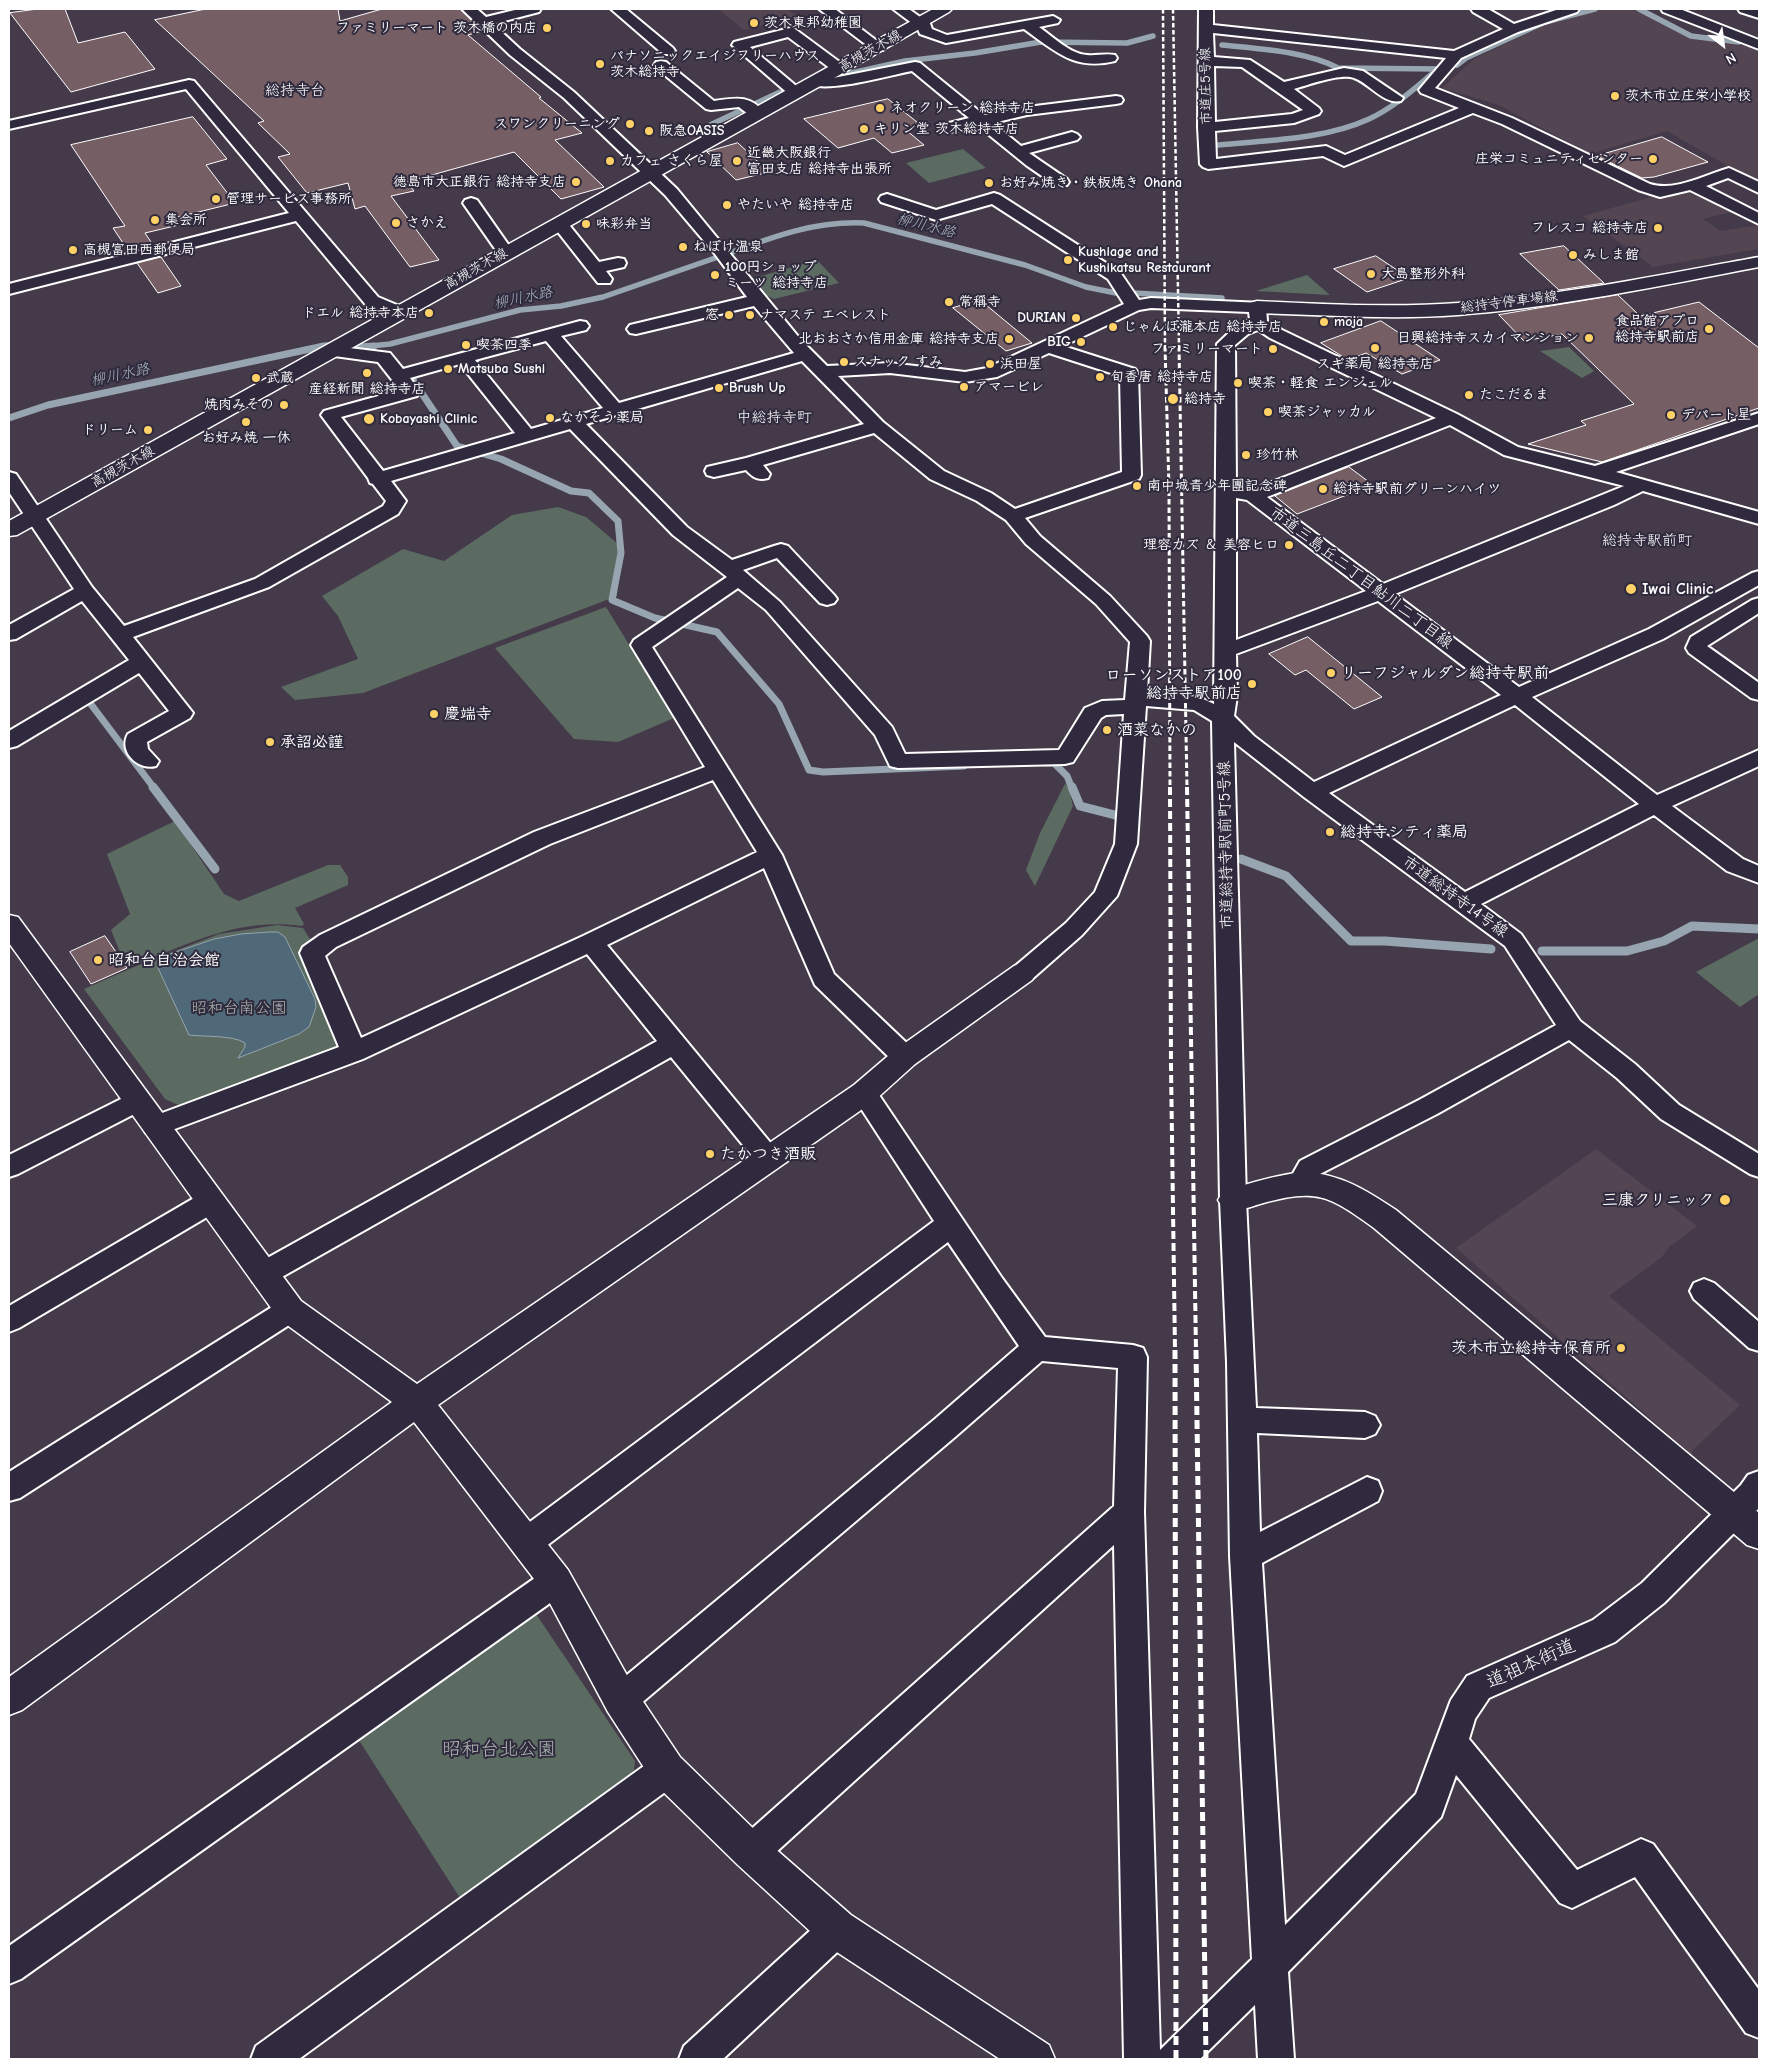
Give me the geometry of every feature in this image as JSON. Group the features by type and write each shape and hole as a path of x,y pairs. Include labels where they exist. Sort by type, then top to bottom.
{"street":[{"path":"9,1698 417,1402 864,1092 905,1057 1024,973 1074,928 1105,896 1126,844 1140,641 1103,600 1033,540 1012,516 984,497 937,475 877,426 805,355 671,192 569,95 515,52 469,9"},
{"path":"484,22 534,9"},
{"path":"618,9 711,106 742,102 758,114"},
{"path":"826,9 878,46"},
{"path":"900,9 921,22 925,31 946,38 1053,20"},
{"name":"高槻茨木線","path":"9,530 333,351 398,312 840,69 944,9"},
{"name":"市道庄5号線","path":"1206,9 1206,127 1208,164 1326,150 1344,161 1472,108"},
{"path":"1478,9 1513,28"},
{"path":"1572,9 1513,28 1494,39 1456,55 1426,90 1507,121 1644,187 1660,192 1692,185 1728,173 1759,188"},
{"path":"1668,9 1759,45"},
{"path":"1745,9 1759,14"},
{"path":"1027,25 1067,53 1084,60 1110,58"},
{"path":"1206,28 1456,55"},
{"path":"796,93 739,46 790,32 840,69"},
{"path":"1206,61 1245,64 1282,87 1314,111 1294,118 1206,127"},
{"path":"816,82 833,82 915,66 1018,152 1061,182"},
{"path":"1282,87 1344,72 1358,74 1396,98"},
{"path":"9,125 189,84 372,301 398,312"},
{"path":"950,127 1027,111 1098,107 1116,100"},
{"path":"1018,152 1072,137"},
{"path":"1692,185 1759,219"},
{"path":"887,199 936,215 994,198 1114,276 1134,306"},
{"path":"471,203 506,253"},
{"path":"9,289 300,215"},
{"path":"560,224 600,274 618,263"},
{"name":"総持寺停車場線","path":"1258,315 1393,311 1509,304 1759,262"},
{"path":"636,329 758,300"},
{"path":"822,372 890,368 965,377 992,373 1134,306 1151,303 1223,306 1258,315 1276,334 1451,418 1511,451 1596,472 1759,518"},
{"path":"1226,490 1226,344 1258,315"},
{"path":"398,376 580,326"},
{"path":"550,334 616,411"},
{"path":"1012,516 1132,475 1129,373 1049,347"},
{"path":"118,635 262,583 391,510 396,501 377,479 330,414 411,392 384,357 333,351"},
{"path":"377,479 805,355"},
{"path":"464,358 527,436"},
{"path":"1253,496 1451,418"},
{"path":"1596,472 1759,418"},
{"path":"574,422 680,531 735,573"},
{"path":"714,471 756,469 877,426"},
{"path":"9,478 85,591 182,714 156,726 136,739 135,746 148,761"},
{"path":"1226,651 1382,592 1598,505 1641,485"},
{"name":"市道三島丘二丁目鮎川二丁目線","path":"1226,490 1253,496 1382,592 1735,865 1759,875"},
{"name":"市道総持寺駅前町5号線","path":"1226,490 1226,696 1223,718 1233,1200 1242,1362 1245,1556 1276,2059"},
{"path":"827,599 780,550 735,573 641,645 770,854 824,979 905,1057"},
{"name":"市道総持寺14号線","path":"735,573 773,606 884,732 898,761 1065,757 1093,713 1102,708 1135,703 1199,704 1223,718 1246,741 1312,792 1513,940 1571,1028 1626,1071 1670,1112 1759,1167"},
{"path":"1312,792 1516,696 1656,634 1759,577"},
{"path":"9,634 85,591"},
{"path":"1759,604 1698,642 1696,648 1759,693"},
{"path":"9,741 141,662"},
{"path":"1464,903 1655,805 1759,757"},
{"path":"354,1052 312,953 328,941 542,838 718,770"},
{"path":"9,1167 146,1114 354,1052 591,942 770,854"},
{"path":"9,924 290,1310 417,1402 556,1581 621,1700 667,1770 751,1852 837,1929 1036,2059"},
{"path":"591,942 769,1159"},
{"path":"1300,1184 1309,1168 1428,1107 1571,1028"},
{"path":"263,1274 674,1044"},
{"path":"864,1092 992,1286 1037,1348"},
{"path":"1233,1200 1300,1184 1321,1184 1346,1193 1385,1219 1759,1534"},
{"path":"9,1320 210,1202"},
{"path":"526,1543 951,1224"},
{"path":"1704,1291 1759,1339"},
{"path":"9,1488 290,1310"},
{"path":"621,1700 945,1428 1037,1348 1132,1358 1129,1512 1142,2059"},
{"path":"1242,1420 1366,1425"},
{"name":"道祖本街道","path":"1174,2059 1269,1967 1325,1908 1429,1805 1462,1711 1478,1687 1604,1631 1653,1592 1752,1495 1759,1485"},
{"path":"1245,1556 1367,1491"},
{"path":"751,1852 1129,1512"},
{"path":"9,1966 556,1581"},
{"path":"1451,1743 1572,1892 1640,1856 1759,2020"},
{"path":"269,2059 667,1770"},
{"path":"697,2059 837,1929"}],"shaded area":[{"name":"茨木東邦幼稚園","path":"718,9 787,9 799,17 744,30"},
{"name":"茨木市立庄栄小学校","path":"1635,9 1688,37 1759,48 1759,184 1667,131 1590,154 1499,105 1442,88 1474,59 1551,22 1599,10"},
{"name":"フレスコ 総持寺店","path":"1690,190 1732,212 1703,219 1721,231 1759,225 1759,249 1653,267 1583,216 1662,194"},
{"name":"茨木市立総持寺保育所","path":"1596,1149 1697,1226 1669,1247 1662,1257 1609,1296 1740,1405 1692,1451 1692,1455 1456,1248"}],"green space":[{"path":"963,149 986,168 929,183 906,163"},
{"path":"817,260 839,283 774,299 763,294 751,279"},
{"path":"1307,275 1330,295 1256,291"},
{"path":"1569,347 1594,371 1582,378 1540,351"},
{"path":"558,507 586,517 618,544 617,596 363,693 295,700 281,687 358,659 338,616 322,596 403,549 444,561 512,515"},
{"path":"606,607 674,718 618,742 574,739 495,648"},
{"path":"1067,780 1073,806 1035,886 1026,870 1040,833"},
{"path":"175,821 224,894 239,901 328,865 340,865 348,877 348,885 295,908 304,924 302,926 279,924 235,929 194,941 132,966 122,957 111,930 130,914 107,854"},
{"name":"昭和台南公園","path":"277,925 303,928 314,945 340,1052 185,1108 165,1099 84,989 141,964 219,934"},
{"path":"1759,938 1759,994 1740,1007 1696,972"},
{"name":"昭和台北公園","path":"522,1611 536,1614 635,1761 633,1778 460,1898 353,1731"}],"water":[{"path":"278,932 285,937 315,999 316,1007 309,1027 299,1034 238,1058 245,1047 245,1043 240,1040 226,1037 189,1035 158,968 160,961 170,954 214,939 241,934"}],"building":[{"path":"38,9 65,9 78,43 125,32 155,69 71,92 10,13"},
{"path":"206,9 338,9 340,21 382,9 460,9 482,31 468,35 582,133 555,140 604,187 561,199 514,152 407,182 414,191 391,196 439,260 410,267 365,206 355,209 348,183 307,193 278,157 290,154 258,123 264,121 155,20"},
{"name":"キリン堂 茨木総持寺店","path":"888,99 922,126 906,130 924,145 892,153 874,138 838,148 804,119"},
{"path":"193,117 227,159 206,165 235,203 178,217 183,224 145,233 153,245 129,252 113,228 125,226 71,145"},
{"name":"庄栄コミュニティセンター","path":"1662,137 1708,162 1654,177 1642,178 1597,156"},
{"name":"近畿大阪銀行 富田支店 総持寺出張所","path":"738,143 769,172 736,180 707,152"},
{"path":"1564,246 1604,283 1559,290 1520,254"},
{"name":"大島整形外科","path":"1376,256 1409,278 1367,292 1334,269"},
{"path":"161,257 181,286 158,293 137,263"},
{"path":"1618,295 1640,316 1699,302 1759,348 1759,408 1602,462 1528,444 1586,425 1581,421 1634,404 1562,334 1524,341 1499,315"},
{"path":"980,300 1032,343 1006,351 953,308"},
{"name":"スギ薬局 総持寺店","path":"1381,321 1440,360 1402,374 1366,353 1348,360 1321,343"},
{"name":"総持寺駅前グリーンハイツ","path":"1349,467 1373,485 1297,514 1275,496"},
{"name":"リーフジャルダン総持寺駅前","path":"1308,637 1382,697 1354,709 1306,670 1295,675 1269,654"},
{"name":"昭和台自治会館","path":"105,936 127,968 91,984 70,952"}],"waterway":[{"path":"1457,65 1466,58 1545,22 1595,9"},
{"path":"1639,9 1691,36 1739,42"},
{"path":"838,76 905,61 975,53 1041,42 1127,43 1153,36"},
{"path":"1222,45 1297,54 1338,68 1439,69"},
{"path":"1218,145 1295,138 1351,126 1388,109 1438,69"},
{"path":"708,126 780,92"},
{"name":"柳川水路","path":"730,253 812,227 829,224 864,223 1025,265 1086,287 1116,293"},
{"name":"柳川水路","path":"363,347 390,344 520,310 561,306 603,297 718,257"},
{"name":"柳川水路","path":"1133,293 1222,298"},
{"name":"柳川水路","path":"318,347 327,345"},
{"name":"柳川水路","path":"9,418 48,405 324,346"},
{"name":"柳川水路","path":"363,347 374,346"},
{"path":"411,377 457,446 501,459 571,491 589,493 618,521 621,553 612,600 655,618 717,632 779,704 809,770 823,772 964,766"},
{"path":"87,699 154,788"},
{"path":"1045,763 1054,763 1067,776 1072,788"},
{"path":"153,787 215,869"},
{"path":"1072,787 1080,806 1115,815"},
{"path":"1241,859 1286,876 1351,941 1385,941 1491,949"},
{"path":"1542,951 1627,951 1664,941 1692,926 1759,929"}],"railway":[{"path":"1163,9 1165,347"},
{"path":"1173,9 1179,347"},
{"path":"1165,346 1169,488 1170,788"},
{"path":"1179,346 1187,788"},
{"path":"1170,787 1175,1351"},
{"path":"1187,787 1196,1351"},
{"path":"1175,1350 1176,2059"},
{"path":"1196,1350 1206,2059"}],"place":[{"name":"茨木東邦幼稚園","path":"754,23"},
{"name":"ファミリーマート 茨木橋の内店","path":"547,28"},
{"name":"パナソニックエイジフリーハウス 茨木総持寺","path":"600,64"},
{"name":"茨木市立庄栄小学校","path":"1615,96"},
{"name":"ネオクリーン 総持寺店","path":"880,108"},
{"name":"スワンクリーニング","path":"630,124"},
{"name":"キリン堂 茨木総持寺店","path":"864,129"},
{"name":"阪急OASIS","path":"649,131"},
{"name":"庄栄コミュニティセンター","path":"1653,159"},
{"name":"カフェ さくら屋","path":"610,161"},
{"name":"近畿大阪銀行 富田支店 総持寺出張所","path":"737,161"},
{"name":"徳島市大正銀行 総持寺支店","path":"576,182"},
{"name":"お好み焼き・鉄板焼き Ohana","path":"989,183"},
{"name":"管理サービス事務所","path":"216,199"},
{"name":"やたいや 総持寺店","path":"727,205"},
{"name":"集会所","path":"155,220"},
{"name":"さかえ","path":"396,223"},
{"name":"味彩弁当","path":"586,224"},
{"name":"フレスコ 総持寺店","path":"1658,228"},
{"name":"ねぼけ温泉","path":"683,247"},
{"name":"高槻富田西郵便局","path":"73,250"},
{"name":"みしま館","path":"1573,255"},
{"name":"Kushiage and Kushikatsu Restaurant","path":"1068,260"},
{"name":"大島整形外科","path":"1371,274"},
{"name":"100円ショップ ミーツ 総持寺店","path":"715,275"},
{"name":"常稱寺","path":"949,302"},
{"name":"ドエル 総持寺本店","path":"429,313"},
{"name":"窓","path":"729,315"},
{"name":"ナマステ エベレスト","path":"750,315"},
{"name":"DURIAN","path":"1076,318"},
{"name":"moja","path":"1324,322"},
{"name":"じゃんぼ瀧本店 総持寺店","path":"1113,327"},
{"name":"食品館アプロ 総持寺駅前店","path":"1709,329"},
{"name":"日興総持寺スカイマンション","path":"1589,338"},
{"name":"北おおさか信用金庫 総持寺支店","path":"1009,339"},
{"name":"BIG","path":"1081,342"},
{"name":"喫茶四季","path":"466,345"},
{"name":"スギ薬局 総持寺店","path":"1375,348"},
{"name":"ファミリーマート","path":"1273,349"},
{"name":"スナック すみ","path":"844,362"},
{"name":"浜田屋","path":"990,364"},
{"name":"Matsuba Sushi","path":"448,369"},
{"name":"産経新聞 総持寺店","path":"367,373"},
{"name":"旬香唐 総持寺店","path":"1100,377"},
{"name":"武蔵","path":"256,378"},
{"name":"喫茶・軽食 エンジェル","path":"1238,383"},
{"name":"アマービレ","path":"964,387"},
{"name":"Brush Up","path":"719,388"},
{"name":"たこだるま","path":"1469,395"},
{"name":"総持寺","path":"1173,399"},
{"name":"焼肉みその","path":"284,405"},
{"name":"喫茶ジャッカル","path":"1268,412"},
{"name":"デパート星","path":"1671,415"},
{"name":"なかそう薬局","path":"550,418"},
{"name":"Kobayashi Clinic","path":"369,419"},
{"name":"お好み焼 一休","path":"246,422"},
{"name":"ドリーム","path":"148,430"},
{"name":"珍竹林","path":"1246,455"},
{"name":"南中城青少年團記念碑","path":"1137,486"},
{"name":"総持寺駅前グリーンハイツ","path":"1323,489"},
{"name":"理容カズ ＆ 美容ヒロ","path":"1289,545"},
{"name":"Iwai Clinic","path":"1631,589"},
{"name":"リーフジャルダン総持寺駅前","path":"1331,673"},
{"name":"ローソンストア100 総持寺駅前店","path":"1252,684"},
{"name":"慶端寺","path":"434,714"},
{"name":"酒菜なかの","path":"1107,730"},
{"name":"承詔必謹","path":"270,742"},
{"name":"総持寺シティ薬局","path":"1330,832"},
{"name":"昭和台自治会館","path":"98,960"},
{"name":"たかつき酒販","path":"710,1154"},
{"name":"三康クリニック","path":"1725,1200"},
{"name":"茨木市立総持寺保育所","path":"1621,1348"}],"district":[{"name":"総持寺台","path":"295,91"},
{"name":"中総持寺町","path":"774,418"},
{"name":"総持寺駅前町","path":"1647,541"}]}
